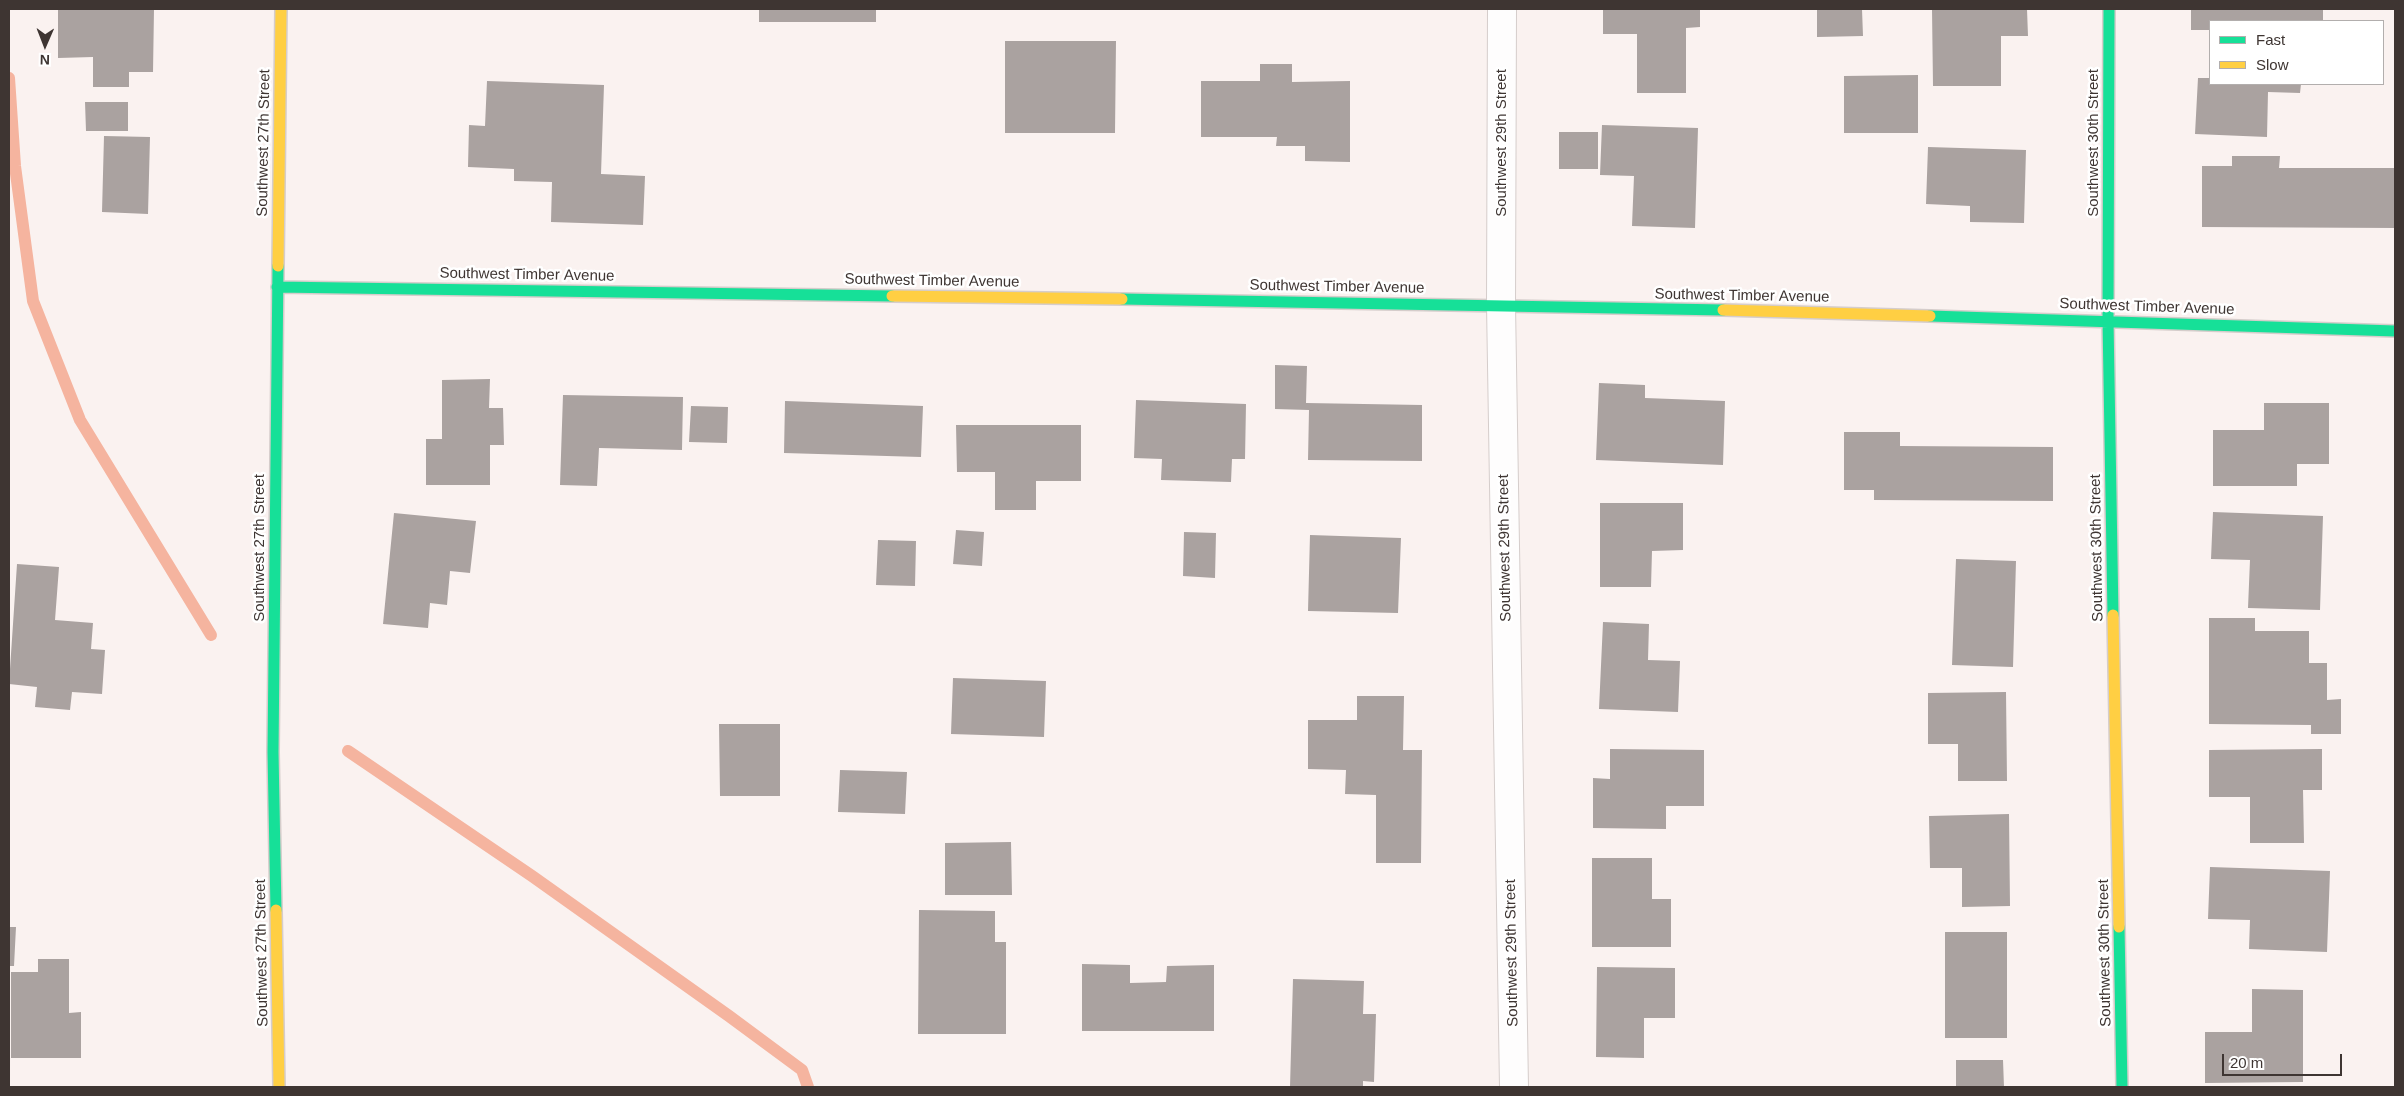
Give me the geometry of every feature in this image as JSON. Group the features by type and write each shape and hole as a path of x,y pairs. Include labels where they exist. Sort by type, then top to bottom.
{"street":[{"name":"Southwest 27th Street","path":"279,1087 273,752 281,9"},
{"name":"Southwest 29th Street","path":"1502,9 1502,305 1514,1087"},
{"name":"Southwest 30th Street","path":"2109,9 2108,320 2122,1087"},
{"name":"Southwest Timber Avenue","path":"277,287 1502,305 2108,320 2395,331"}],"building":[{"path":"58,9 154,9 153,72 129,72 129,87 93,87 93,57 58,58"},
{"path":"759,9 876,9 876,22 759,22"},
{"path":"1603,9 1700,9 1700,27 1686,28 1686,93 1637,93 1637,34 1603,34"},
{"path":"1817,9 1862,9 1863,36 1817,37"},
{"path":"1932,9 2027,9 2028,36 2001,36 2001,86 1933,86"},
{"path":"2191,9 2323,9 2323,20 2209,20 2209,30 2191,30"},
{"path":"1005,41 1116,41 1115,133 1005,133"},
{"path":"1260,64 1292,64 1292,82 1350,81 1350,162 1305,161 1305,146 1276,146 1277,137 1201,137 1201,81 1260,81"},
{"path":"1918,75 1918,133 1844,133 1844,76"},
{"path":"2198,78 2209,78 2209,85 2301,85 2300,93 2268,92 2267,137 2195,134"},
{"path":"487,81 604,85 601,174 645,176 643,225 551,222 552,182 514,181 514,169 468,167 469,125 485,126"},
{"path":"85,102 128,102 128,131 86,131"},
{"path":"1602,125 1698,128 1695,228 1632,226 1634,176 1600,175"},
{"path":"1559,132 1598,132 1598,169 1559,169"},
{"path":"104,136 150,137 148,214 102,212"},
{"path":"1928,147 2026,150 2024,223 1970,222 1970,206 1926,204"},
{"path":"2232,156 2280,156 2279,168 2395,168 2395,228 2202,227 2202,166 2232,166"},
{"path":"1275,365 1307,366 1306,403 1422,405 1422,461 1308,460 1309,410 1275,409"},
{"path":"490,379 489,408 503,408 504,445 490,445 490,485 426,485 426,439 442,439 442,380"},
{"path":"1599,383 1645,385 1645,398 1725,401 1723,465 1596,460"},
{"path":"563,395 683,397 682,450 599,448 597,486 560,485"},
{"path":"1136,400 1246,404 1245,459 1232,459 1231,482 1161,480 1162,459 1134,458"},
{"path":"785,401 923,406 921,457 784,453"},
{"path":"2264,403 2329,403 2329,464 2297,464 2297,486 2213,486 2213,430 2264,430"},
{"path":"691,406 728,407 727,443 689,442"},
{"path":"956,425 1081,425 1081,481 1036,481 1036,510 995,510 995,472 957,472"},
{"path":"1844,432 1900,432 1900,446 2053,447 2053,501 1874,500 1874,490 1844,490"},
{"path":"1600,503 1683,503 1683,550 1652,551 1651,587 1600,587"},
{"path":"2213,512 2323,516 2320,610 2248,608 2250,560 2211,559"},
{"path":"394,513 476,521 470,573 450,571 447,605 430,603 428,628 383,624"},
{"path":"956,530 984,532 982,566 953,564"},
{"path":"1184,532 1216,533 1215,578 1183,576"},
{"path":"1310,535 1401,538 1398,613 1308,611"},
{"path":"878,540 916,541 915,586 876,585"},
{"path":"1956,559 2016,561 2013,667 1952,665"},
{"path":"17,564 59,567 55,620 93,623 91,649 105,650 102,694 72,692 70,710 35,707 37,687 9,684"},
{"path":"2209,618 2255,618 2255,631 2309,631 2309,663 2327,663 2327,700 2341,699 2341,734 2311,734 2311,725 2209,724"},
{"path":"1603,622 1649,624 1648,660 1680,661 1678,712 1599,709"},
{"path":"953,678 1046,681 1044,737 951,734"},
{"path":"2006,692 2007,781 1958,781 1958,744 1928,744 1928,693"},
{"path":"1357,696 1404,696 1403,750 1422,750 1421,863 1376,863 1376,795 1345,794 1346,770 1308,769 1308,720 1357,720"},
{"path":"719,724 780,724 780,796 720,796"},
{"path":"1610,749 1704,750 1704,806 1666,806 1666,829 1593,828 1593,778 1610,779"},
{"path":"2322,749 2322,790 2303,790 2304,843 2250,843 2250,797 2209,797 2209,750"},
{"path":"840,770 907,772 905,814 838,812"},
{"path":"2009,814 2010,906 1962,907 1962,868 1930,868 1929,816"},
{"path":"1011,842 1012,895 945,895 945,843"},
{"path":"1592,858 1652,858 1652,899 1671,899 1671,947 1592,947"},
{"path":"2210,867 2330,871 2327,952 2249,949 2250,920 2208,919"},
{"path":"919,910 995,911 995,942 1006,942 1006,1034 918,1034"},
{"path":"9,927 16,927 14,966 9,966"},
{"path":"1945,932 2007,932 2007,1038 1945,1038"},
{"path":"38,959 69,959 69,1013 81,1012 81,1058 11,1058 11,972 38,972"},
{"path":"1082,964 1130,965 1130,983 1166,982 1167,966 1214,965 1214,1031 1082,1031"},
{"path":"1597,967 1675,968 1675,1018 1644,1018 1644,1058 1596,1057"},
{"path":"1293,979 1364,981 1363,1014 1376,1014 1374,1082 1363,1081 1363,1087 1290,1087"},
{"path":"2252,989 2303,990 2303,1082 2205,1083 2205,1032 2252,1032"},
{"path":"1956,1060 2003,1060 2004,1087 1956,1087"}],"waterway":[{"path":"9,78 15,166 33,301 80,420 211,635"},
{"path":"348,751 532,876 729,1016 802,1070 808,1087"}],"traffic: fast":[{"path":"2109,9 2108,320 2113,615"},
{"path":"276,910 273,752 278,266"},
{"path":"277,287 892,296"},
{"path":"1122,299 1723,310"},
{"path":"1930,316 2395,331"},
{"path":"2119,927 2122,1087"}],"traffic: slow":[{"path":"278,266 281,9"},
{"path":"892,296 1122,299"},
{"path":"1723,310 1930,316"},
{"path":"2113,615 2119,927"},
{"path":"276,910 279,1087"}]}
